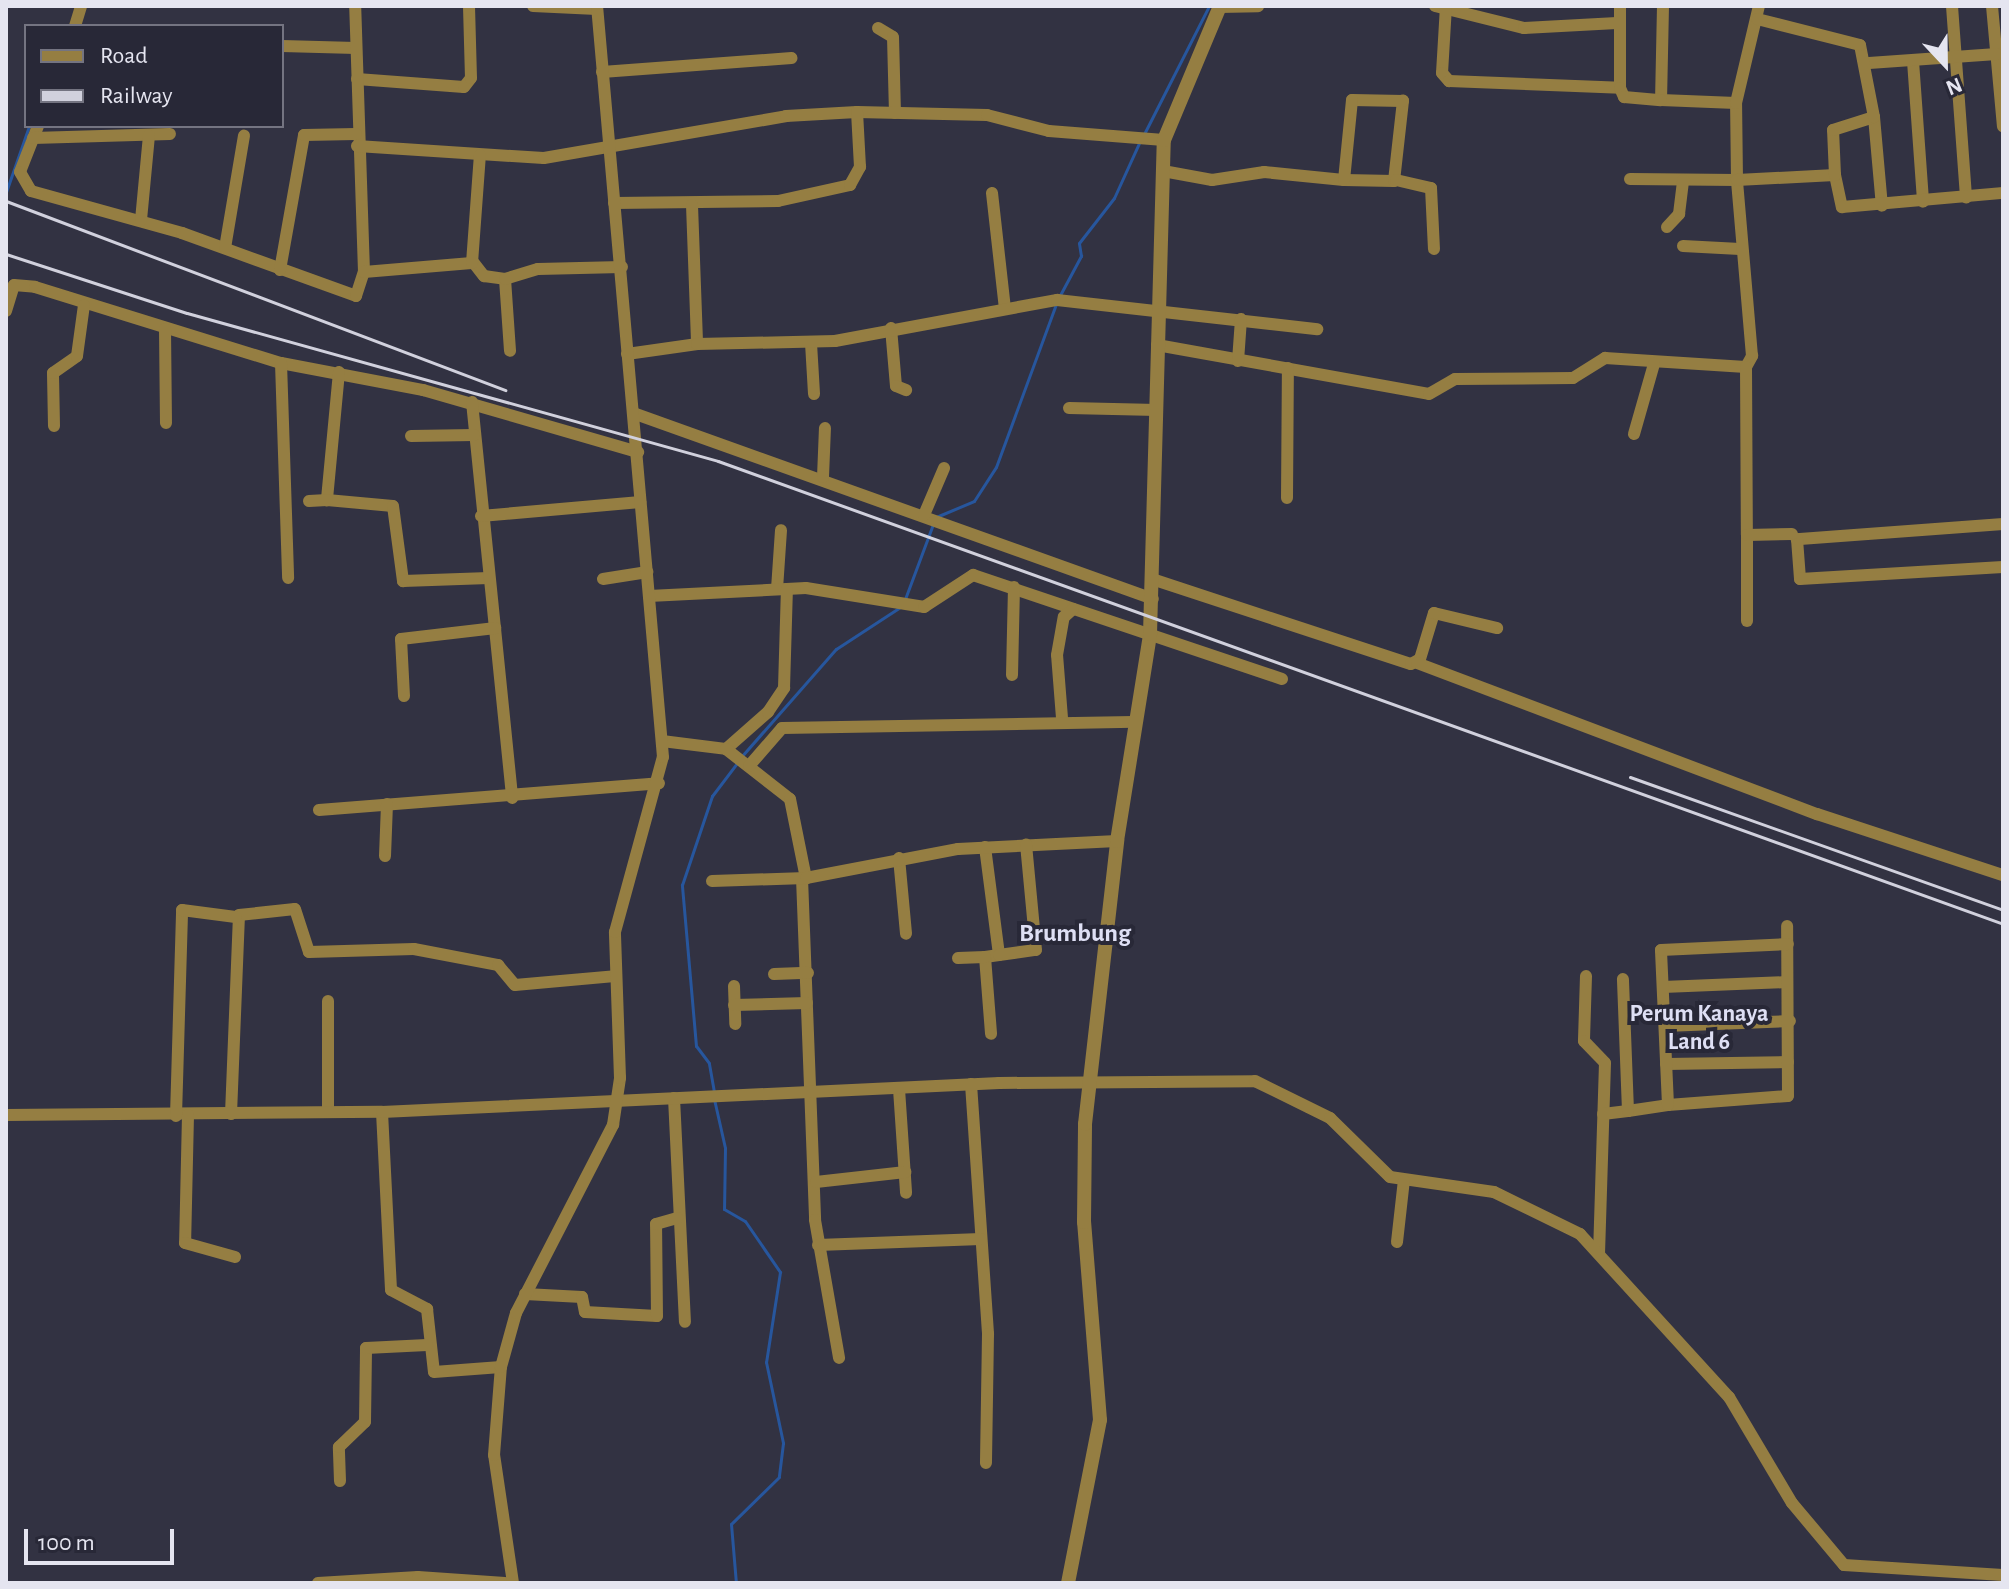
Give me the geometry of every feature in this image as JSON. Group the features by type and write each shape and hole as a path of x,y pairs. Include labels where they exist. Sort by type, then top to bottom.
{"street":[{"path":"170,134 36,132 23,185 225,248 354,296 364,272 357,140 355,7 371,6"},
{"path":"357,79 464,87 471,78 469,6"},
{"path":"513,1583 494,1455 501,1367 525,1294 581,1193 619,1098 615,976 625,884 659,783 662,741 597,8 533,6"},
{"path":"1068,1583 1100,1420 1084,1222 1091,1080 1117,841 1133,722 1150,634 1155,580 1157,345 1163,171 1151,139 1220,6 1258,6"},
{"path":"1620,6 1617,23 1620,88 1624,97 1736,103"},
{"path":"1661,100 1663,6"},
{"path":"1952,6 1966,197"},
{"path":"1992,6 2003,124"},
{"path":"1617,23 1524,28 1442,8 1442,73 1449,81 1620,88"},
{"path":"1747,621 1746,367 1752,356 1740,249 1736,103 1758,12 1855,43 1869,63 1882,206"},
{"path":"878,28 893,37 895,113"},
{"path":"284,46 356,48"},
{"path":"1869,63 1997,54"},
{"path":"602,72 791,58"},
{"path":"1913,61 1923,202"},
{"path":"1344,180 1356,98 1405,103 1396,180"},
{"path":"280,270 304,135 480,155 544,158 608,146 857,112 987,115 1049,131 1151,139"},
{"path":"614,203 692,205 778,201 850,185 860,167 857,112"},
{"path":"1874,117 1833,130 1835,175 1842,207 1882,206 2003,193"},
{"path":"141,220 149,135"},
{"path":"225,248 244,136"},
{"path":"480,155 473,262 484,276 505,279 538,269 622,267"},
{"path":"1163,171 1212,180 1264,172 1344,180 1396,180 1431,188 1434,249"},
{"path":"1630,179 1737,180 1835,175"},
{"path":"1667,227 1679,214 1683,180"},
{"path":"992,193 1005,308"},
{"path":"692,205 697,344"},
{"path":"1683,246 1740,249"},
{"path":"364,272 473,262"},
{"path":"505,279 510,351"},
{"path":"6,311 18,284 281,363 339,372 472,402 638,452"},
{"path":"627,354 697,344 811,343 1057,300 1317,329"},
{"path":"54,426 53,373 77,356 84,305"},
{"path":"1238,361 1241,319"},
{"path":"891,328 896,386 906,390"},
{"path":"165,329 166,423"},
{"path":"811,343 814,394"},
{"path":"1157,345 1429,394 1461,378 1573,378 1605,358 1654,364 1746,367"},
{"path":"281,363 288,578"},
{"path":"1634,434 1654,364"},
{"path":"1287,498 1288,368"},
{"path":"327,500 339,372"},
{"path":"472,402 481,516 512,798"},
{"path":"1069,408 1157,410"},
{"path":"633,413 823,477 1153,599"},
{"path":"823,477 825,428"},
{"path":"411,436 474,435"},
{"path":"926,516 944,468"},
{"path":"309,501 393,506 403,581 489,578"},
{"path":"481,516 640,502"},
{"path":"2003,524 1797,539 1800,579 2003,567"},
{"path":"729,751 784,688 781,530"},
{"path":"1747,535 1792,534"},
{"path":"603,579 647,572"},
{"path":"649,596 782,589 899,601 918,607 968,576 1014,587 1282,679"},
{"path":"1155,580 1417,663 1817,814 2003,875"},
{"path":"1012,675 1014,587"},
{"path":"1062,718 1057,655 1064,617 1073,609"},
{"path":"1417,663 1435,612 1497,628"},
{"path":"404,696 401,639 495,628"},
{"path":"749,766 782,728 1062,718 1133,722"},
{"path":"662,741 729,751 790,799 804,878 818,1245 839,1358"},
{"path":"319,810 512,798 659,783"},
{"path":"385,856 387,804"},
{"path":"712,881 804,878 899,858 985,847 1117,841"},
{"path":"958,958 1036,950 1026,844"},
{"path":"985,847 999,955"},
{"path":"899,858 906,934"},
{"path":"235,1257 185,1243 181,912 236,917 295,909 309,952 414,949 498,965 515,985 615,976"},
{"path":"231,1114 236,917"},
{"path":"1603,1114 1668,1105 1786,1098 1790,1021 1787,926"},
{"path":"1668,1105 1663,948 1788,944"},
{"path":"985,957 991,1034"},
{"path":"774,974 808,973"},
{"path":"1586,976 1584,1041 1587,1052 1604,1055 1599,1253"},
{"path":"1623,979 1628,1111"},
{"path":"1663,987 1787,982"},
{"path":"734,986 735,1024"},
{"path":"328,1001 328,1111"},
{"path":"734,1005 807,1003"},
{"path":"1665,1026 1790,1021"},
{"path":"1666,1064 1788,1062"},
{"path":"6,1115 382,1112 619,1098 1091,1080 1229,1079 1276,1086 1330,1118 1376,1166 1404,1180 1494,1192 1533,1207 1599,1253 1752,1426 1792,1503 1844,1565 2003,1575"},
{"path":"971,1084 981,1239 986,1463"},
{"path":"899,1089 906,1193"},
{"path":"674,1098 677,1218 685,1322"},
{"path":"382,1112 389,1285 425,1305 427,1345 437,1373 501,1367"},
{"path":"816,1182 905,1172"},
{"path":"1397,1242 1404,1180"},
{"path":"525,1294 582,1297 586,1313 657,1316 656,1224 677,1218"},
{"path":"818,1245 981,1239"},
{"path":"340,1481 339,1447 365,1422 366,1348 427,1345"},
{"path":"318,1583 372,1577 505,1583"}],"waterway":[{"path":"1144,134 1209,6"},
{"path":"6,192 28,128"},
{"path":"1059,297 1081,256 1079,243 1114,198 1140,141"},
{"path":"936,517 974,501 996,467 1056,304"},
{"path":"905,599 933,524"},
{"path":"741,757 836,649 902,606"},
{"path":"714,1092 709,1063 696,1046 682,885 712,796 737,763"},
{"path":"714,1099 725,1148 724,1209 745,1221 780,1272 766,1362 783,1443 779,1477 731,1524 736,1583"}],"railway":[{"path":"6,201 505,390"},
{"path":"6,254 187,313 718,461 2003,924"},
{"path":"1630,777 2003,910"}],"district":[{"name":"Brumbung","path":"1075,934"},
{"name":"Perum Kanaya Land 6","path":"1699,1029"}]}
